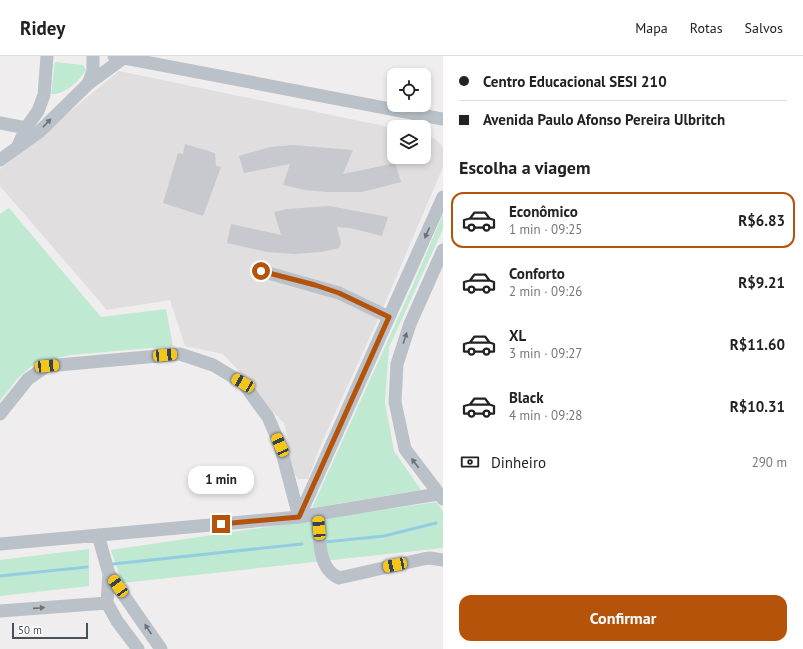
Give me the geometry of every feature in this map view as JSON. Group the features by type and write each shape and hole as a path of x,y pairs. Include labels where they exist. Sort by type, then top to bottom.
{"street":[{"path":"17,148 26,128 38,111 42,98 47,56"},
{"path":"88,84 93,71 93,56"},
{"path":"0,160 39,132 66,104 120,57 443,119"},
{"path":"42,98 66,104"},
{"path":"0,123 26,128"},
{"path":"299,517 443,197"},
{"path":"0,544 299,517 441,496 405,449 394,402 397,364 410,324 443,250"},
{"path":"261,271 339,293 389,317"},
{"path":"0,414 28,379 47,366 180,354 213,365 243,383 268,417 280,445 299,517"},
{"path":"318,514 324,565 332,575 339,578 423,559 430,558 443,560"},
{"path":"98,535 109,574 107,603 117,621 138,649"},
{"path":"109,574 162,649"},
{"path":"0,611 107,603"},
{"path":"117,621 119,611 122,608 126,606 134,609"}],"shaded area":[{"path":"119,71 387,127 387,164 431,164 431,138 435,139 443,147 443,167 380,315 322,442 308,479 298,479 293,472 284,423 268,407 240,372 223,354 185,346 170,300 107,310 0,186 0,169"}],"green space":[{"path":"55,62 83,65 86,70 80,79 66,90 56,94 51,94"},
{"path":"9,208 101,317 166,309 173,346 71,355 35,363 17,379 0,401 0,214"},
{"path":"443,214 443,229 389,347 385,402 394,451 421,490 312,508 413,285"},
{"path":"436,502 443,511 443,548 122,583 111,550"},
{"path":"89,549 89,586 0,596 0,560"}],"building":[{"path":"185,144 215,153 216,166 221,167 203,216 163,203 178,153 183,154"},
{"path":"293,145 353,150 343,174 395,164 401,182 362,192 326,192 305,190 283,185 290,164 244,173 239,156 270,147"},
{"path":"330,206 388,217 382,236 350,228 337,227 341,243 339,248 321,252 294,254 267,252 227,243 231,224 281,235 274,212 286,209"}],"waterway":[{"path":"325,542 384,536 436,523"},
{"path":"113,564 302,544"},
{"path":"0,576 87,567"}],"route":[{"path":"221,524 299,517 389,317 339,293 261,271"}]}
